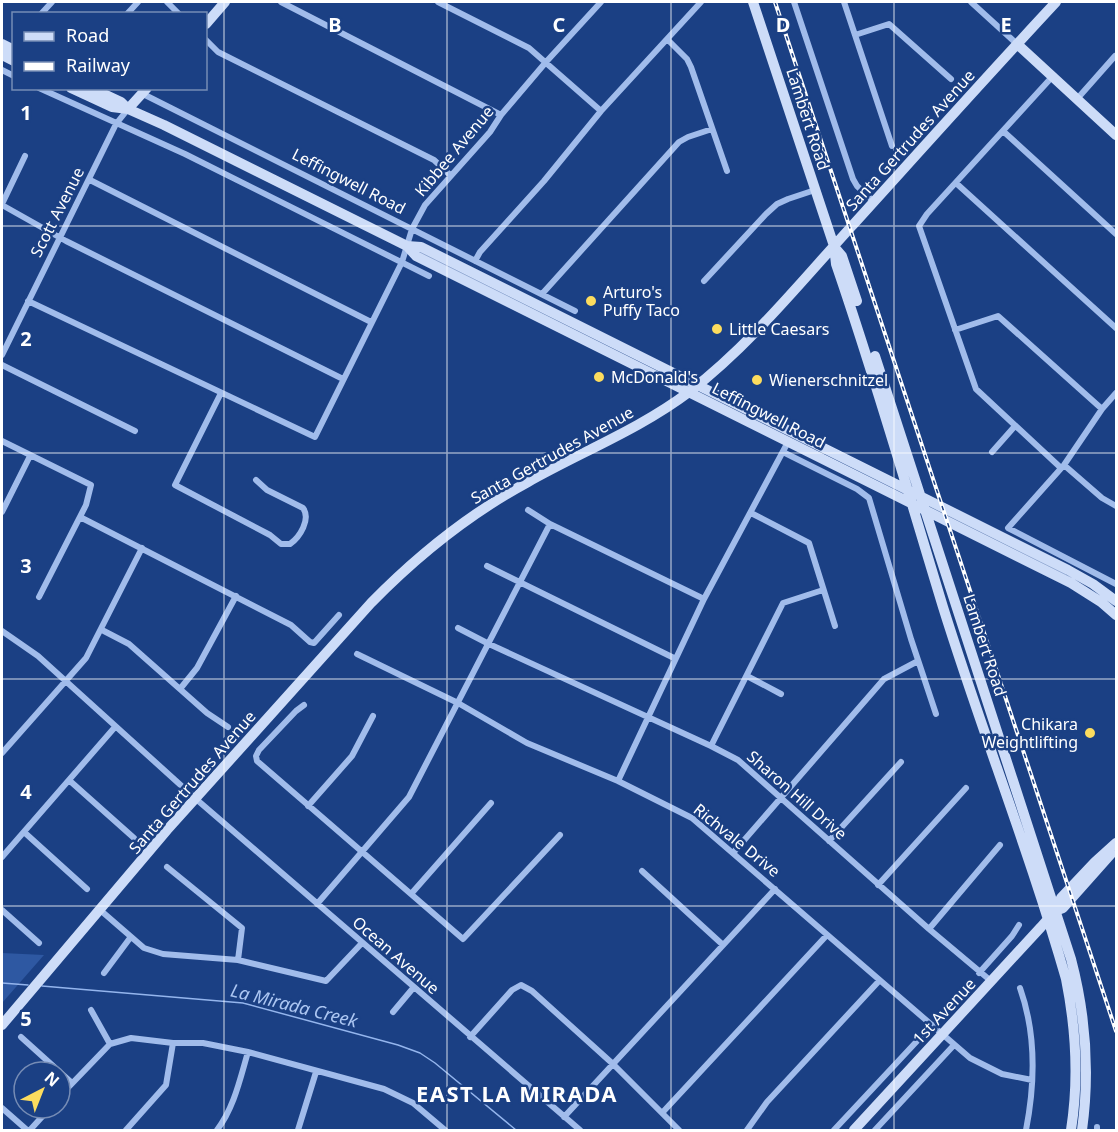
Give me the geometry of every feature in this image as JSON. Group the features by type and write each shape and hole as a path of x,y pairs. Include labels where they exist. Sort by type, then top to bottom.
{"main road":[{"path":"207,23 225,2"},
{"name":"Lambert Road","path":"753,2 834,246 836,264 871,367 907,490"},
{"name":"Santa Gertrudes Avenue","path":"2,1025 99,909 196,799 371,603 405,569 476,513 527,482 650,417 693,388 746,342 1056,2"},
{"path":"1017,44 1116,135"},
{"name":"Leffingwell Road","path":"74,90 112,107 128,109"},
{"name":"Leffingwell Road","path":"95,90 119,101 128,109 407,246 416,256 659,377 693,388"},
{"name":"Scott Avenue","path":"128,109 145,91"},
{"name":"Leffingwell Road","path":"407,246 421,247 693,388 788,442 1068,570 1093,584 1116,601"},
{"name":"Lambert Road","path":"834,246 842,256 916,500 943,607 1066,979 1073,1021 1076,1079 1071,1131"},
{"path":"650,417 668,396 668,385 659,377"},
{"path":"868,470 887,474 894,471 897,464 891,438"},
{"name":"Leffingwell Road","path":"788,442 868,470 907,490 916,500"},
{"name":"Lambert Road","path":"916,500 925,510 1071,959 1084,1016 1087,1083 1082,1131"},
{"path":"925,510 1082,589 1116,615"},
{"path":"940,556 937,525 944,519"},
{"name":"1st Avenue","path":"854,1131 1055,911 1061,898 1116,843"},
{"name":"1st Avenue","path":"1055,911 1063,908 1116,848"},
{"path":"1088,882 1088,877 1102,862 1098,859"}],"street":[{"path":"281,2 501,115"},
{"path":"438,2 529,48 601,111"},
{"path":"475,261 480,252 544,181 601,111 701,2"},
{"path":"794,2 853,179 874,202"},
{"path":"844,2 892,146"},
{"path":"970,2 1017,44"},
{"name":"Kibbee Avenue","path":"221,393 315,437 402,262 412,229 425,205 490,132 501,115 597,3"},
{"path":"855,35 889,24 951,79"},
{"path":"667,39 687,59 727,171"},
{"path":"207,41 218,52 434,160 450,175"},
{"path":"1077,99 1115,56"},
{"path":"1052,77 927,214 919,226 976,389 1062,466 1102,498 1116,506"},
{"path":"43,90 185,154 429,276"},
{"name":"Leffingwell Road","path":"145,91 574,311"},
{"name":"Scott Avenue","path":"2,355 116,124 128,109"},
{"path":"542,294 679,142 712,129"},
{"path":"1003,131 1116,234"},
{"path":"25,156 2,204 61,238 343,379"},
{"path":"90,180 371,322"},
{"path":"956,183 1116,328"},
{"path":"704,281 777,204 815,190"},
{"path":"28,301 221,393 175,486 270,535 281,544 290,544 296,540 307,519 306,513 303,508 267,490 256,480"},
{"path":"955,330 998,316 1102,409"},
{"path":"2,365 135,431"},
{"path":"1116,393 1062,466 1008,528 1116,584"},
{"path":"992,452 1015,426"},
{"path":"2,441 91,485 86,505 39,597"},
{"path":"618,781 674,658 788,442 868,498 936,714"},
{"path":"2,513 30,456"},
{"path":"528,510 550,524 704,599"},
{"path":"751,513 809,543 835,626"},
{"path":"80,517 291,625 310,642 314,643 339,615"},
{"path":"316,904 409,797 550,524"},
{"path":"2,753 86,658 142,548"},
{"path":"488,566 674,658"},
{"path":"711,746 783,603 823,590"},
{"path":"180,690 197,668 236,596"},
{"name":"Sharon Hill Drive","path":"458,628 738,760 878,885 991,981"},
{"path":"102,630 129,644 180,690 217,721 228,727"},
{"name":"Ocean Avenue","path":"2,632 38,656 196,799 580,1131"},
{"name":"Richvale Drive","path":"357,654 458,703 527,743 618,781 692,818 970,1058 1002,1074 1032,1080"},
{"path":"733,853 884,679 918,661"},
{"path":"747,675 781,694"},
{"path":"304,705 256,756 257,761 463,939 560,835"},
{"path":"308,806 352,756 373,716"},
{"path":"2,857 115,727"},
{"path":"830,841 901,762"},
{"path":"70,781 134,838"},
{"path":"878,885 966,788"},
{"path":"411,894 491,803"},
{"path":"24,832 87,890"},
{"path":"929,929 1000,845"},
{"path":"167,867 242,928 238,960"},
{"path":"642,871 723,945"},
{"path":"564,1117 775,889"},
{"path":"99,909 144,948 163,954 238,960 326,981 362,944"},
{"path":"2,910 39,942"},
{"path":"979,973 1019,925"},
{"path":"662,1113 827,935"},
{"path":"104,973 130,938"},
{"path":"747,1131 768,1102 879,981"},
{"path":"470,1036 512,990 521,985 532,991 613,1064 679,1131"},
{"path":"393,1012 414,987"},
{"path":"1020,988 1027,1007 1031,1029 1032,1080 1026,1131"},
{"path":"91,1010 110,1044"},
{"path":"834,1131 932,1025"},
{"path":"21,1037 46,1060"},
{"path":"72,1083 110,1044 131,1038 173,1043 202,1043 248,1052 384,1089 413,1102 445,1131"},
{"path":"126,1131 166,1085 173,1043"},
{"path":"875,1131 954,1045"},
{"path":"217,1131 233,1103 248,1052"},
{"path":"298,1131 316,1071"},
{"path":"2,1108 29,1131"}],"shaded area":[{"path":"2,953 44,955 2,1003"}],"waterway":[{"name":"La Mirada Creek","path":"2,983 28,985"},
{"name":"La Mirada Creek","path":"42,986 243,1003 398,1045 420,1053 435,1063 516,1130"}],"railway":[{"path":"775,2 1116,1031"}],"place":[{"name":"Arturo's Puffy Taco","path":"591,301"},
{"name":"Little Caesars","path":"717,329"},
{"name":"McDonald's","path":"599,377"},
{"name":"Wienerschnitzel","path":"757,380"},
{"name":"Chikara Weightlifting","path":"1090,733"}],"district":[{"name":"EAST LA MIRADA","path":"517,1094"}]}
